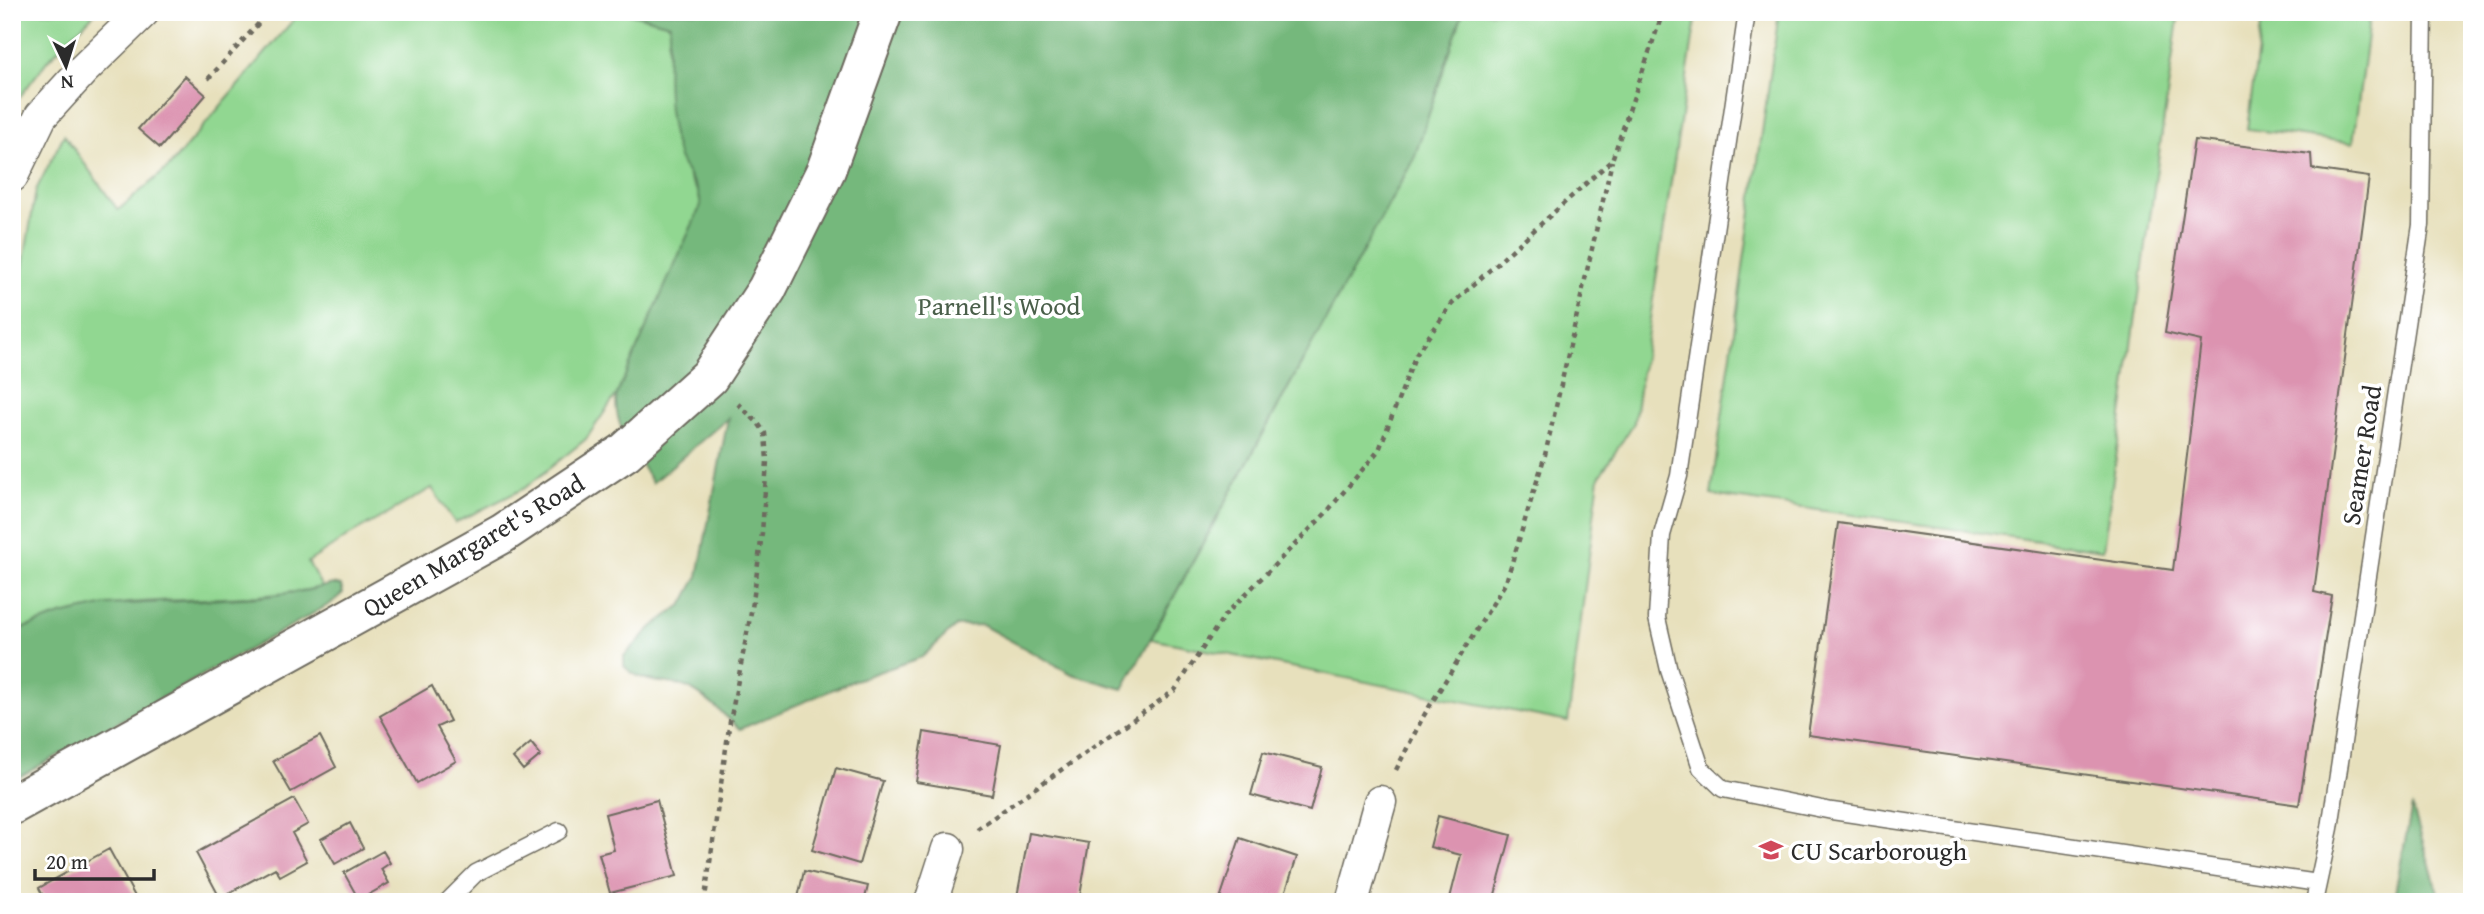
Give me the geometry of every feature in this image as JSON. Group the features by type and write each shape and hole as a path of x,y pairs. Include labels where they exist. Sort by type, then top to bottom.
{"main road":[{"name":"Queen Margaret's Road","path":"12,805 502,534 625,452 709,377 767,289 826,170 883,12"}],"street":[{"path":"12,176 41,116 83,70 143,12"},
{"path":"1352,902 1380,802"},
{"path":"931,902 948,849"}],"lane":[{"path":"1747,12 1679,476 1662,535 1657,618 1669,670 1701,768 1723,789 1832,811 2318,883"},
{"name":"Seamer Road","path":"2314,902 2330,828 2421,225 2424,12"},
{"path":"447,902 476,873 559,831"}],"path":[{"path":"208,79 269,12"},
{"path":"1380,802 1423,717 1506,582 1545,455 1612,160 1663,12"},
{"path":"948,849 1175,690 1224,616 1325,514 1379,450 1416,354 1452,304 1612,160"},
{"path":"703,902 729,727 753,602 762,533 767,461 765,433 758,423 709,377"}],"green space":[{"path":"12,12 96,12 48,60 12,107"},
{"path":"300,12 625,12 670,24 668,49 689,178 699,194 701,208 617,394 586,439 525,488 455,523 432,488 308,562 322,587 250,597 152,601 98,607 12,632 12,309 18,296 36,190 64,135 118,210 169,167"},
{"name":"Parnell's Wood","path":"625,12 1463,12 1414,158 1123,689 1072,674 982,625 956,626 922,657 855,680 740,729 692,690 641,677 624,666 624,656 652,627 683,604 698,576 728,418 652,483 627,440 618,417 617,394 701,205 698,192 678,155 671,123 667,74 670,24"},
{"path":"1463,12 1697,12 1634,423 1599,477 1568,722 1151,639 1414,158"},
{"path":"1779,12 2179,12 2103,550 1711,495"},
{"path":"2263,12 2370,12 2353,143 2247,129"},
{"path":"333,584 341,586 343,593 330,604 12,781 12,632 61,615 106,605 260,597"},
{"path":"2412,806 2441,902 2393,902"}],"building":[{"path":"185,76 206,95 160,148 138,129"},
{"path":"2194,140 2311,154 2312,169 2369,177 2314,592 2332,596 2299,805 1808,735 1838,523 2173,570 2201,341 2165,333"},
{"path":"432,686 450,721 437,727 456,761 417,783 380,716"},
{"path":"924,732 1001,745 992,795 916,782"},
{"path":"320,736 336,767 291,792 273,761"},
{"path":"531,743 541,755 523,770 513,758"},
{"path":"1263,752 1322,767 1310,811 1251,795"},
{"path":"836,768 883,781 859,864 812,850"},
{"path":"294,799 308,824 292,833 307,861 280,876 275,868 220,898 196,853"},
{"path":"657,800 677,876 610,893 599,854 614,850 605,814"},
{"path":"1438,816 1511,835 1493,902 1449,902 1461,855 1430,847"},
{"path":"350,823 363,848 335,864 321,839"},
{"path":"1029,833 1089,843 1079,902 1016,902"},
{"path":"1240,838 1297,857 1282,902 1219,902"},
{"path":"109,849 138,902 46,902 39,888"},
{"path":"383,851 390,863 381,869 389,883 359,900 344,873"},
{"path":"804,871 868,886 864,902 797,902"}],"place":[{"name":"CU Scarborough","path":"1771,850"}]}
